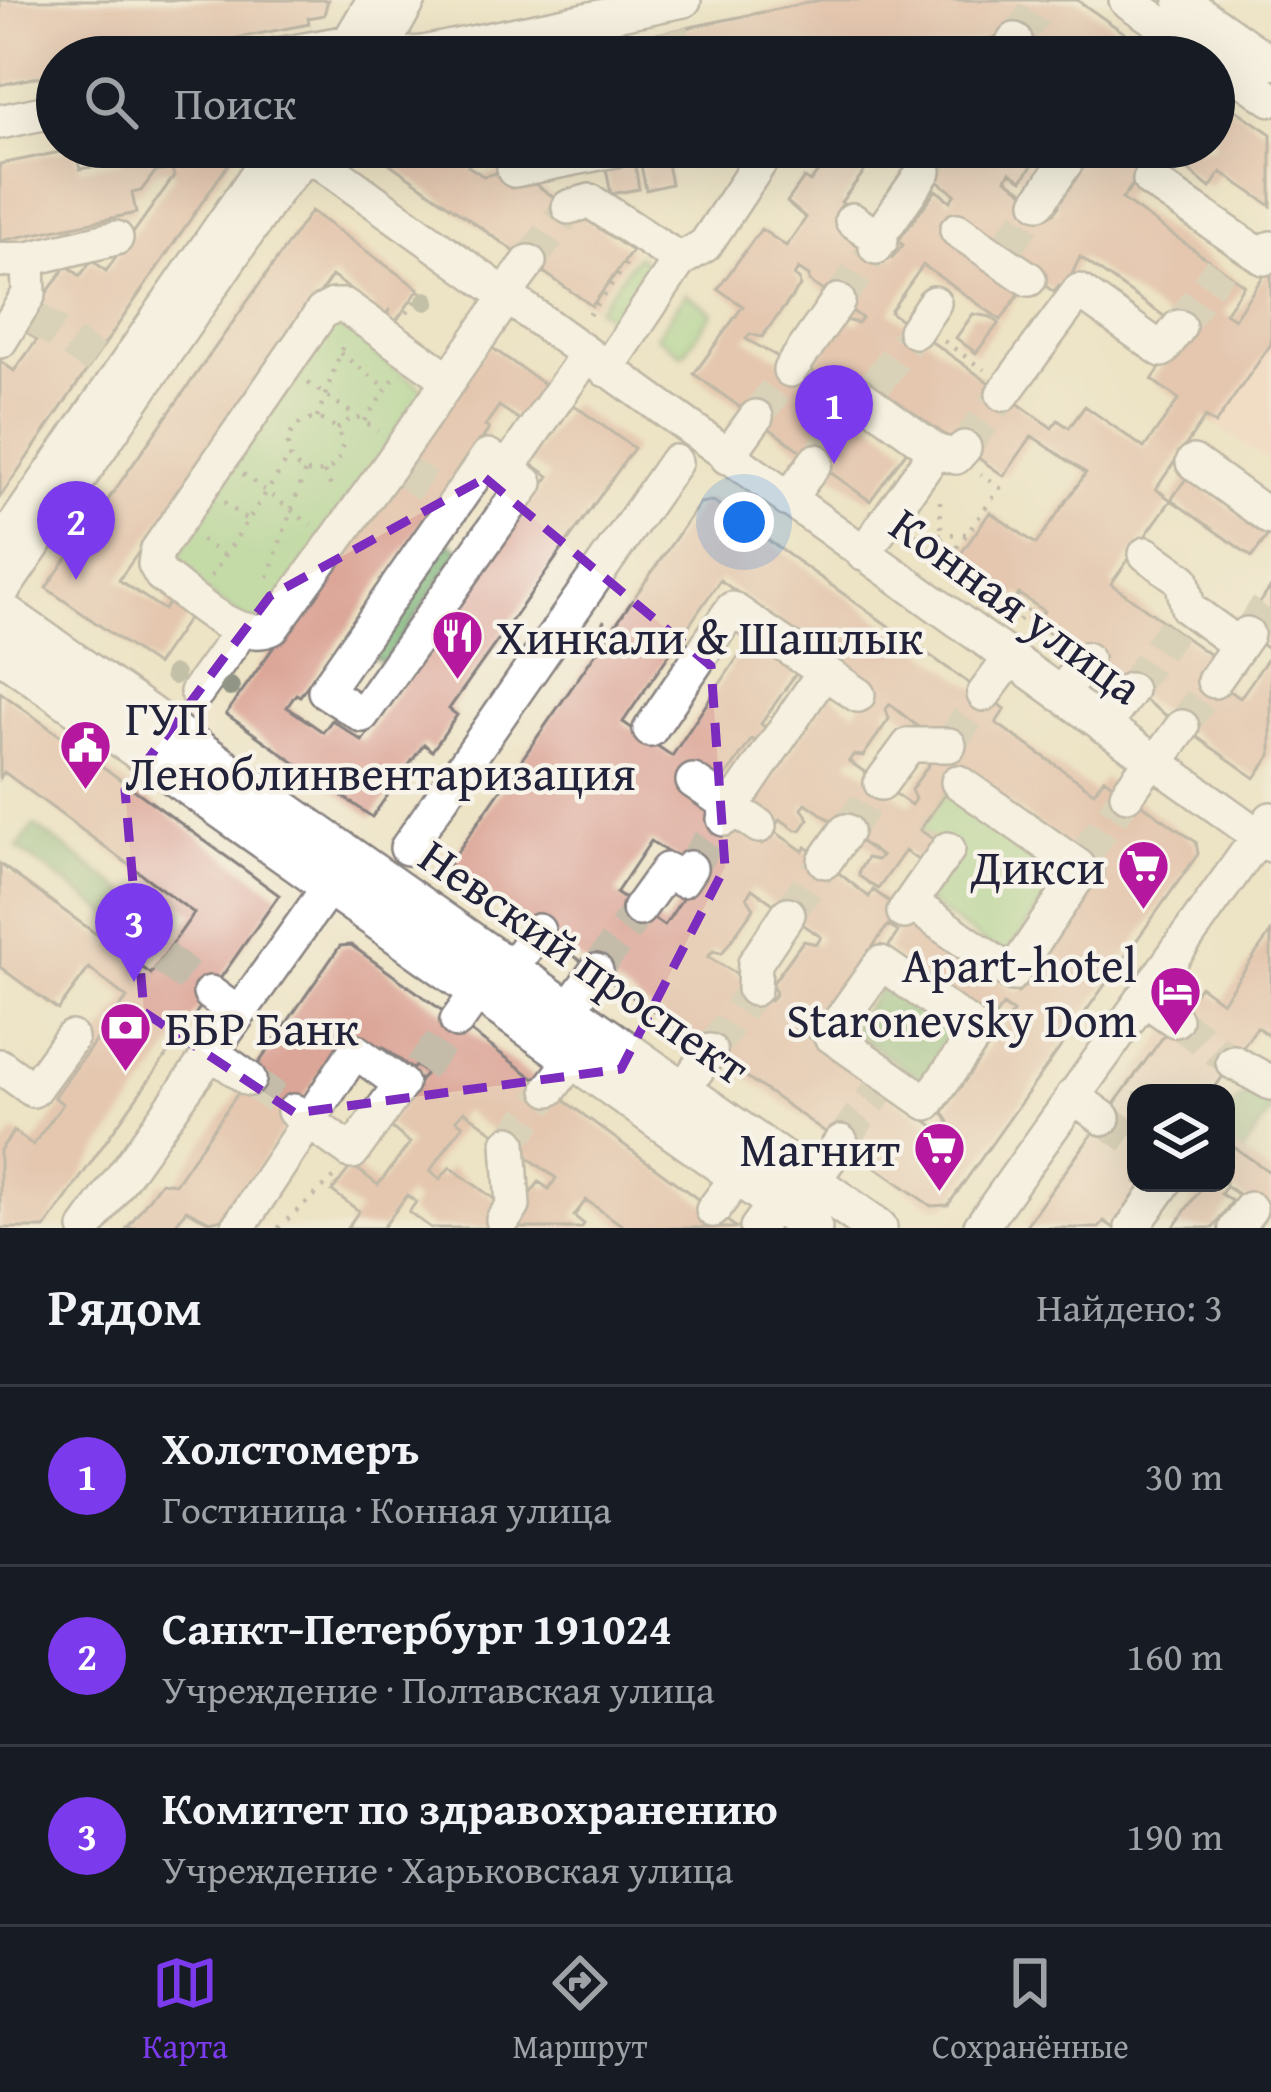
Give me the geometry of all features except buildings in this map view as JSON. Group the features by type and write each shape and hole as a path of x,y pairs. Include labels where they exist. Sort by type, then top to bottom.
{"main road":[{"name":"Невский проспект","path":"0,611 482,993 568,1010 877,1228"},
{"name":"Невский проспект","path":"0,651 739,1175 766,1215 812,1228"}],"street":[{"path":"365,36 374,0"},
{"path":"377,36 410,0"},
{"path":"543,0 590,17"},
{"path":"1126,0 1166,26 1196,36"},
{"path":"502,36 590,17 672,8"},
{"path":"1235,49 1271,61"},
{"path":"1235,74 1271,99"},
{"path":"0,122 36,114"},
{"path":"0,547 117,375 279,187 290,168"},
{"name":"Конная улица","path":"327,168 1154,761 1267,833"},
{"path":"514,170 524,168"},
{"path":"507,469 680,260 705,245 756,168"},
{"path":"1039,202 1062,168"},
{"path":"852,220 881,241 924,171"},
{"path":"1150,179 1243,252"},
{"path":"569,208 590,201 680,260"},
{"path":"957,230 1003,254 1029,278"},
{"path":"0,341 27,312 29,294 14,259 116,238"},
{"path":"450,380 345,307 322,313 157,551 155,564 161,575 245,632 272,628 398,459 529,262"},
{"path":"1006,391 1079,291 1162,350 1179,327"},
{"path":"790,370 838,301"},
{"path":"0,594 117,375"},
{"path":"860,395 950,450 863,554"},
{"path":"727,457 756,417"},
{"path":"488,456 526,483 362,716 325,691 446,508 488,456"},
{"path":"788,500 816,461"},
{"path":"406,848 675,462"},
{"path":"1193,462 1271,518"},
{"path":"446,508 480,548"},
{"path":"1146,554 1182,580 1181,618 1243,640 1214,681"},
{"path":"650,730 732,609 858,695"},
{"path":"197,692 245,632"},
{"path":"984,694 1010,658"},
{"path":"1061,695 1086,659"},
{"path":"694,781 738,817 824,672"},
{"path":"1104,725 1130,690"},
{"path":"1127,794 1181,727"},
{"path":"881,783 909,745 949,745"},
{"path":"903,914 1012,974 1077,878 1081,861 958,782"},
{"path":"825,861 847,831"},
{"path":"980,1228 1267,833"},
{"path":"881,963 978,1031 927,1103 885,1082 830,1035 881,963 879,950 948,849"},
{"path":"639,909 667,870 682,880 691,868"},
{"path":"86,1228 331,884"},
{"path":"754,989 755,962 788,914"},
{"path":"482,993 538,931"},
{"path":"568,1010 596,971"},
{"path":"210,993 238,1014"},
{"path":"1143,998 1174,1020"},
{"path":"0,1066 33,1090 71,1038"},
{"path":"682,1091 710,1051"},
{"path":"211,1052 249,1079"},
{"path":"238,1228 290,1152 300,1116 355,1052 411,1077 352,1152 300,1116"},
{"path":"550,1089 574,1057"},
{"path":"1073,1096 1103,1118"},
{"path":"812,1182 841,1142"},
{"path":"503,1220 513,1206 509,1143"},
{"path":"712,1210 739,1175"},
{"path":"1132,1228 1158,1192"}],"path":[{"path":"589,315 646,237"},
{"path":"317,418 355,313"},
{"path":"923,319 1006,391"},
{"path":"340,353 387,388"},
{"path":"364,421 412,353"},
{"path":"285,367 364,421 398,459"},
{"path":"338,429 356,415"},
{"path":"196,599 290,456 291,434 317,418 338,429 343,448 334,466 324,472 304,471 290,456"},
{"path":"950,450 943,567 1000,488"},
{"path":"222,458 335,543"},
{"path":"245,632 304,471"},
{"path":"897,536 968,534"},
{"path":"1019,620 1032,603"},
{"path":"603,621 613,629"},
{"path":"278,1228 328,1186"}],"highlighted area":[{"path":"485,478 711,666 725,867 621,1069 295,1113 144,1012 125,790 270,596"}],"shaded area":[{"path":"1271,265 1271,463 1179,399"}],"green space":[{"path":"637,255 654,271 623,328 597,309"},
{"path":"686,294 713,312 683,355 656,336"},
{"path":"337,316 380,345 375,354 424,393 269,615 252,624 168,567 171,549"},
{"path":"448,542 460,550 386,661 377,660 371,653"},
{"path":"950,787 1066,870 1005,957 925,901 956,856 920,830"},
{"path":"34,825 167,922 150,945 17,848"},
{"path":"885,981 960,1033 925,1083 850,1030"},
{"path":"1248,1094 1271,1102 1271,1111 1242,1153 1235,1153 1235,1103"}],"tunnel":[{"path":"1018,36 1044,0"},
{"path":"672,30 673,36"},
{"path":"1006,248 1039,202"},
{"path":"529,262 569,207"},
{"path":"838,301 876,247"},
{"path":"1179,327 1220,268"},
{"path":"31,315 95,359"},
{"path":"875,385 915,331"},
{"path":"756,417 790,370"},
{"path":"964,448 1003,394"},
{"path":"816,461 853,409"},
{"path":"400,468 442,496"},
{"path":"1247,634 1271,601"},
{"path":"1130,690 1173,629"},
{"path":"1182,727 1214,681"},
{"path":"949,745 984,694"},
{"path":"846,831 881,783"},
{"path":"1084,856 1127,794"},
{"path":"690,868 724,819"},
{"path":"788,914 825,861"},
{"path":"596,971 639,909"},
{"path":"162,957 210,993"},
{"path":"710,1051 754,989"},
{"path":"1175,1020 1233,1062"},
{"path":"420,1069 457,1021"},
{"path":"249,1079 294,1111"},
{"path":"841,1142 880,1088"},
{"path":"509,1143 550,1089"},
{"path":"1103,1118 1127,1135"}],"place":[{"name":"Холстомеръ","path":"834,464"},
{"name":"Санкт-Петербург 191024","path":"76,580"},
{"name":"Хинкали & Шашлык","path":"457,682"},
{"name":"ГУП Леноблинвентаризация","path":"86,791"},
{"name":"Дикси","path":"1144,912"},
{"name":"Комитет по здравохранению","path":"134,982"},
{"name":"Apart-hotel Staronevsky Dom","path":"1176,1038"},
{"name":"ББР Банк","path":"126,1073"},
{"name":"Магнит","path":"939,1194"}]}
